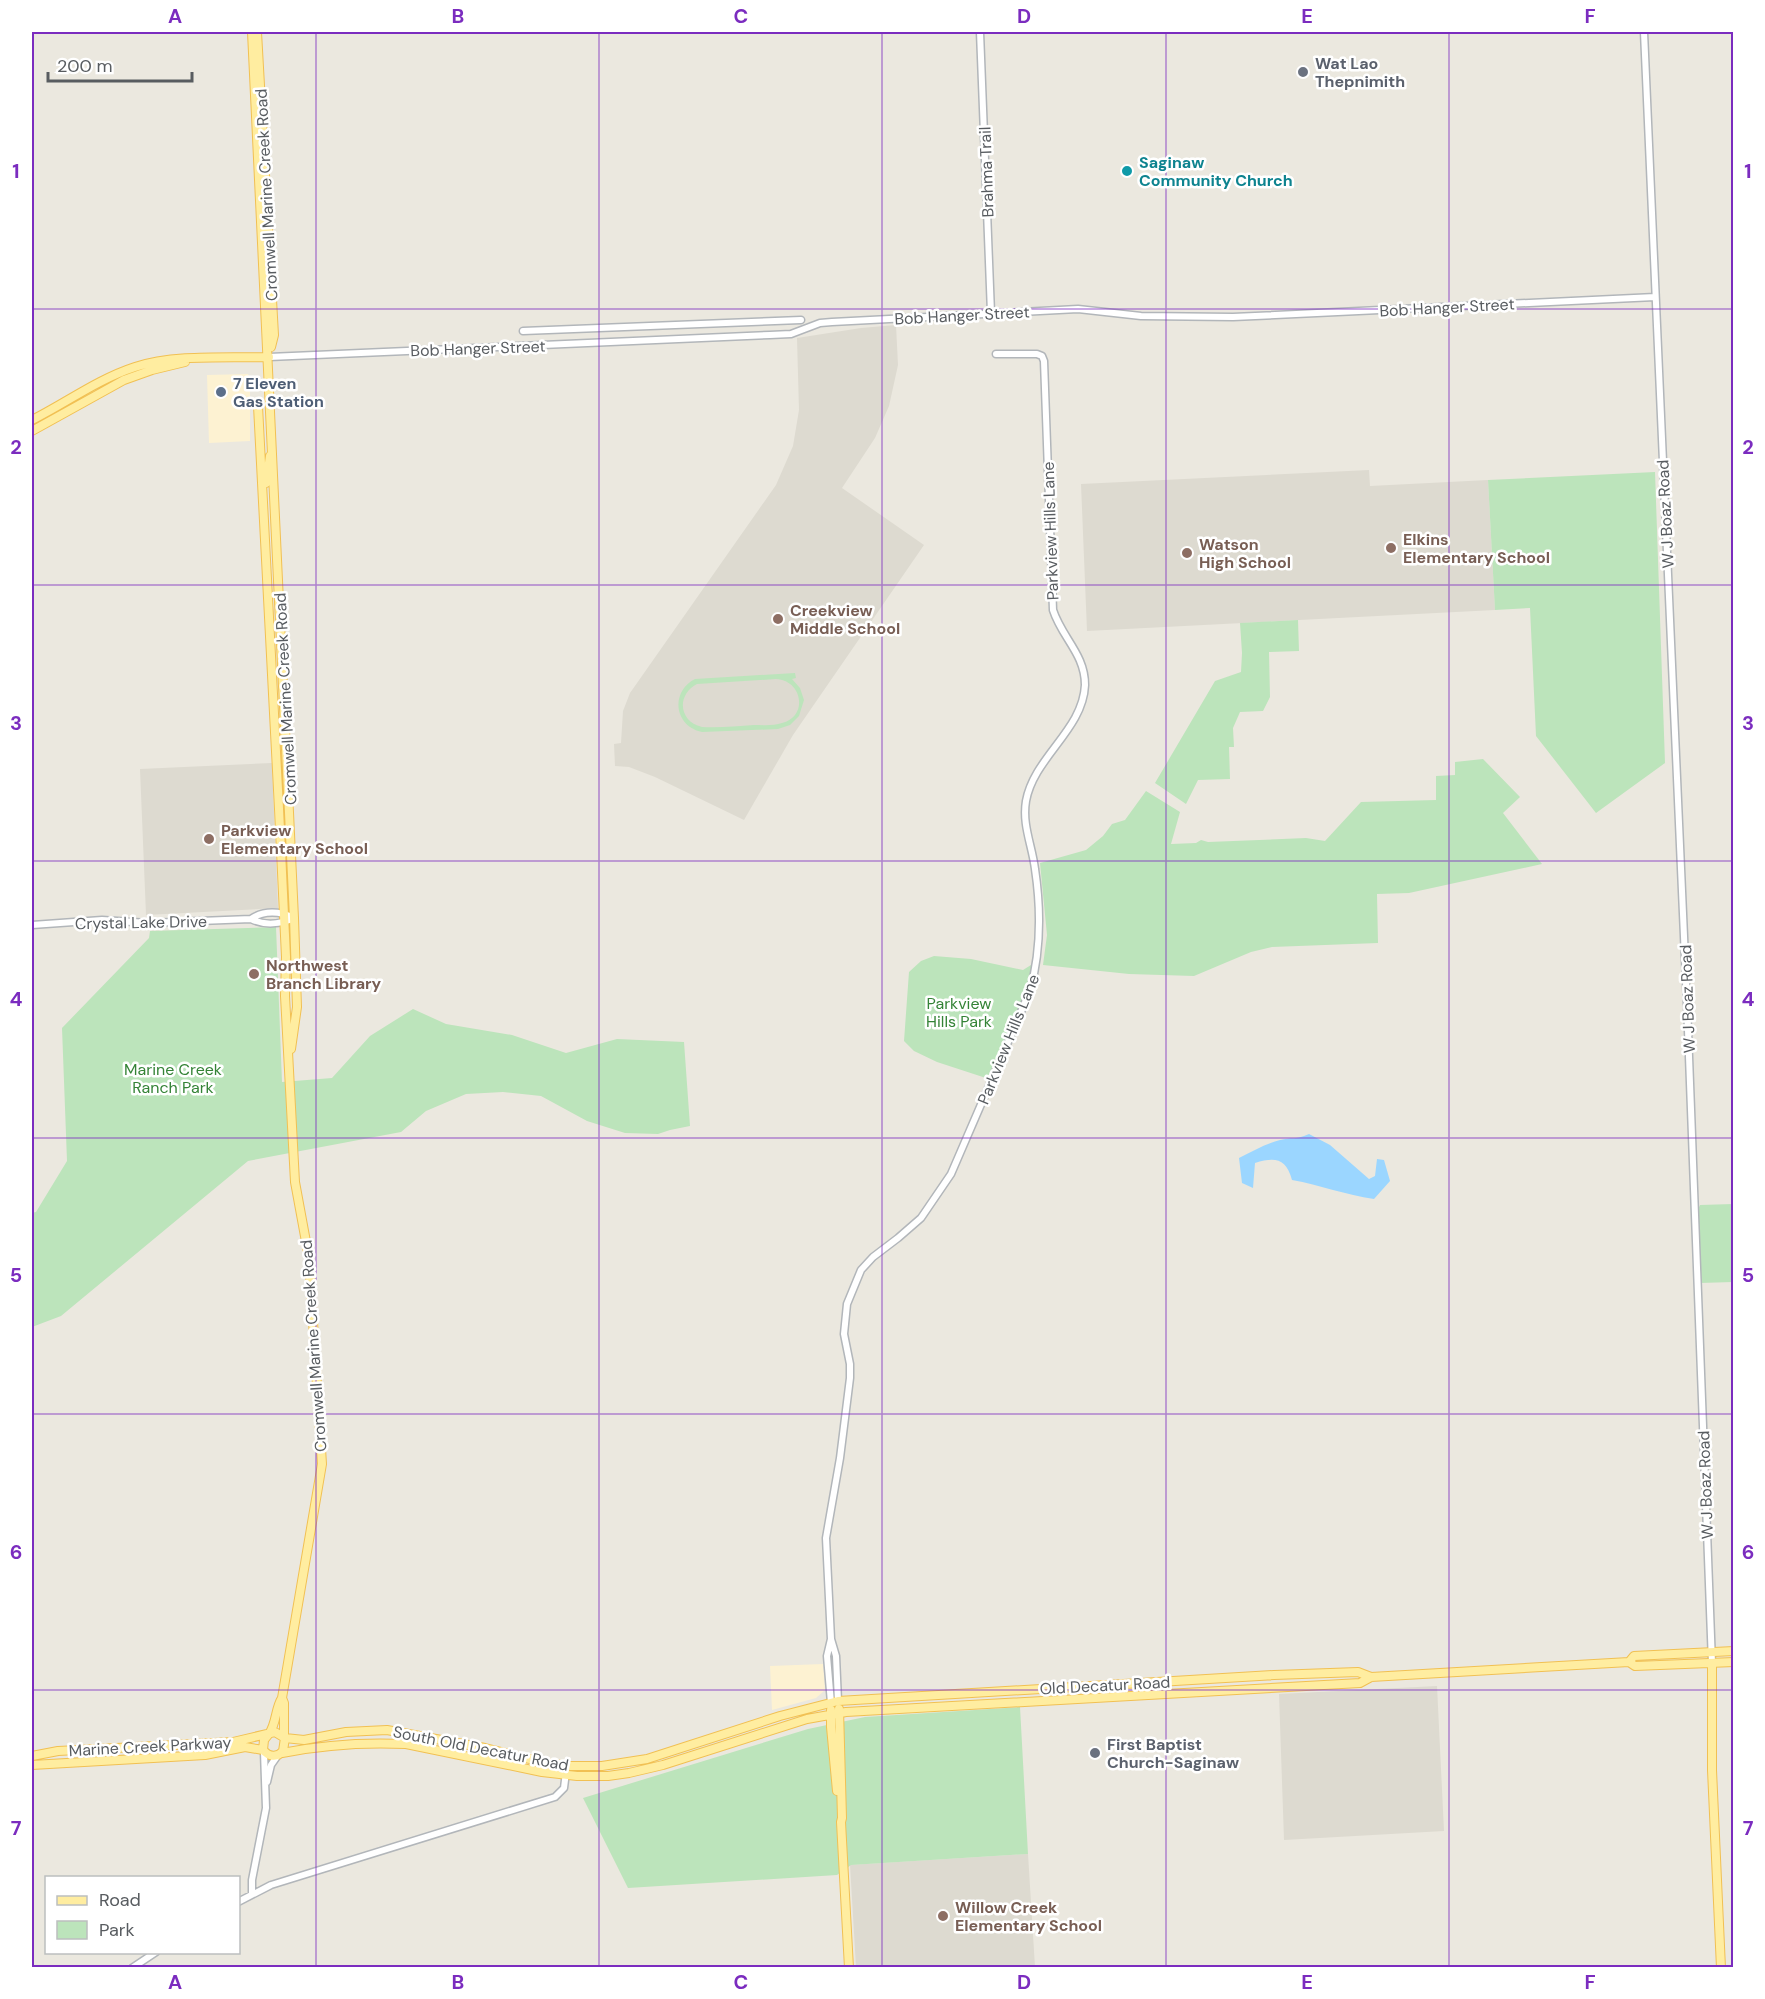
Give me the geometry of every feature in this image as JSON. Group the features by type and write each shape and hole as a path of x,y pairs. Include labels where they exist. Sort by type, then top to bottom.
{"main road":[{"name":"Cromwell Marine Creek Road","path":"252,32 290,808 297,1007 290,1068"},
{"name":"Cromwell Marine Creek Road","path":"257,32 274,335 269,357"},
{"path":"32,420 114,375 136,366 166,359 269,357"},
{"path":"32,431 124,380 152,370 198,359"},
{"name":"Cromwell Marine Creek Road","path":"258,406 295,1179 309,1258 322,1464 282,1698 279,1702 275,1725 268,1734"},
{"name":"Cromwell Marine Creek Road","path":"264,496 273,441"},
{"path":"271,643 282,642"},
{"path":"279,809 290,808"},
{"name":"Old Decatur Road","path":"1629,1662 1634,1656 1734,1651"},
{"name":"Old Decatur Road","path":"835,1702 1358,1672 1371,1677 1629,1662 1635,1666 1734,1662"},
{"name":"W J Boaz Road","path":"1712,1663 1712,1770 1721,1968"},
{"name":"Old Decatur Road","path":"835,1713 1360,1683 1371,1677"},
{"path":"1200,1680 1200,1692"},
{"name":"Cromwell Marine Creek Road","path":"282,1698 284,1738"},
{"path":"835,1702 849,1968"},
{"name":"South Old Decatur Road","path":"284,1738 296,1740 360,1730 387,1730 567,1766 621,1764 646,1759 780,1716 835,1702"},
{"path":"835,1713 831,1737 838,1818 841,1822"},
{"name":"South Old Decatur Road","path":"280,1754 309,1747 384,1743 413,1744 504,1764 590,1777 629,1773 807,1719 835,1713"},
{"path":"807,1719 822,1723 831,1737"},
{"path":"277,1733 284,1738 285,1745 280,1754 270,1755 264,1751 264,1740 268,1734 277,1733"},
{"name":"Marine Creek Parkway","path":"32,1756 58,1751 233,1742 268,1734"},
{"path":"413,1744 416,1734"},
{"path":"714,1737 717,1748"},
{"name":"Marine Creek Parkway","path":"32,1765 205,1755 245,1747 264,1751"}],"street":[{"name":"Brahma Trail","path":"980,32 992,313"},
{"name":"W J Boaz Road","path":"1644,32 1686,983 1712,1663"},
{"name":"Bob Hanger Street","path":"269,357 770,335 791,333 819,323 1078,309 1141,316 1233,317 1656,297"},
{"name":"Bob Hanger Street","path":"523,331 801,320"},
{"name":"Parkview Hills Lane","path":"835,1702 827,1656 831,1639 826,1538 840,1458 850,1378 850,1364 844,1334 847,1304 861,1270 873,1257 921,1218 940,1192 959,1158 1030,991 1036,966 1039,937 1036,872 1024,816 1026,798 1033,779 1076,716 1083,697 1084,675 1079,655 1056,621 1053,610 1044,361 1042,356 1037,354 996,354"},
{"path":"283,913 294,918"},
{"name":"Crystal Lake Drive","path":"251,919 259,914 283,913"},
{"name":"Crystal Lake Drive","path":"32,925 102,920 148,923 251,919 259,923 284,922 294,918"},
{"path":"252,1894 266,1808 264,1751"},
{"path":"266,1782 270,1767 280,1754"},
{"path":"566,1775 567,1766"},
{"name":"South Old Decatur Road","path":"240,1901 271,1885 555,1797 562,1791 566,1775"},
{"path":"132,1968 154,1954"}],"shaded area":[{"name":"Creekview Middle School","path":"896,325 898,365 889,406 875,438 842,488 924,545 793,735 744,820 655,777 629,767 615,766 614,744 621,743 623,711 630,693 776,485 793,446 799,410 797,338"},
{"path":"248,374 250,378 250,441 209,443 207,375"},
{"path":"1369,470 1370,486 1488,480 1495,610 1087,631 1081,484"},
{"name":"Parkview Elementary School","path":"272,763 278,908 146,915 140,769"},
{"path":"823,1664 825,1690 816,1698 772,1710 770,1666"},
{"path":"1437,1686 1444,1831 1284,1840 1279,1694"},
{"name":"Willow Creek Elementary School","path":"1028,1854 1035,1967 856,1967 850,1865"}],"green space":[{"path":"1655,472 1665,763 1596,813 1536,736 1530,608 1495,610 1488,480"},
{"path":"1298,620 1299,651 1269,652 1270,697 1263,711 1240,712 1233,728 1234,747 1229,747 1230,779 1198,780 1186,804 1155,783 1215,681 1241,672 1240,623"},
{"path":"795,673 796,678 792,679 800,688 804,700 799,716 790,725 778,729 702,732 686,723 679,708 682,692 695,679","holes":["776,679 792,685 796,692 799,706 791,719 782,723 702,727 689,720 683,708 686,695 697,684"]},
{"path":"1483,759 1520,797 1503,813 1542,864 1409,893 1377,894 1378,943 1272,947 1251,952 1194,976 1129,974 1043,965 1047,935 1040,863 1086,850 1103,836 1112,824 1125,820 1146,791 1180,812 1171,844 1196,843 1201,840 1208,842 1306,838 1325,841 1361,802 1436,800 1436,776 1455,775 1455,762"},
{"name":"Marine Creek Ranch Park","path":"276,927 282,1082 332,1078 370,1036 413,1009 446,1024 512,1035 566,1053 617,1039 684,1042 690,1126 658,1134 625,1133 587,1121 541,1096 503,1092 466,1094 426,1111 401,1132 248,1161 61,1316 32,1327 32,1213 36,1212 67,1161 62,1028 149,938 150,931"},
{"name":"Parkview Hills Park","path":"934,956 971,959 1023,970 1031,965 1033,968 1026,994 989,1079 937,1062 914,1051 904,1041 909,972 921,961"},
{"path":"1733,1204 1733,1282 1700,1283 1697,1212 1700,1205"},
{"path":"1020,1707 1028,1854 851,1865 837,1875 628,1888 583,1798 808,1729 865,1717"}],"water":[{"path":"1309,1134 1330,1145 1369,1179 1375,1176 1377,1159 1384,1160 1390,1181 1374,1199 1292,1180 1283,1163 1268,1160 1255,1163 1253,1188 1242,1183 1239,1158 1275,1142"}],"place":[{"name":"Wat Lao Thepnimith","path":"1303,72"},
{"name":"Saginaw Community Church","path":"1127,171"},
{"name":"7 Eleven Gas Station","path":"221,392"},
{"name":"Elkins Elementary School","path":"1391,548"},
{"name":"Watson High School","path":"1187,553"},
{"name":"Creekview Middle School","path":"778,619"},
{"name":"Parkview Elementary School","path":"209,839"},
{"name":"Northwest Branch Library","path":"254,974"},
{"name":"First Baptist Church-Saginaw","path":"1095,1753"},
{"name":"Willow Creek Elementary School","path":"943,1916"}]}
